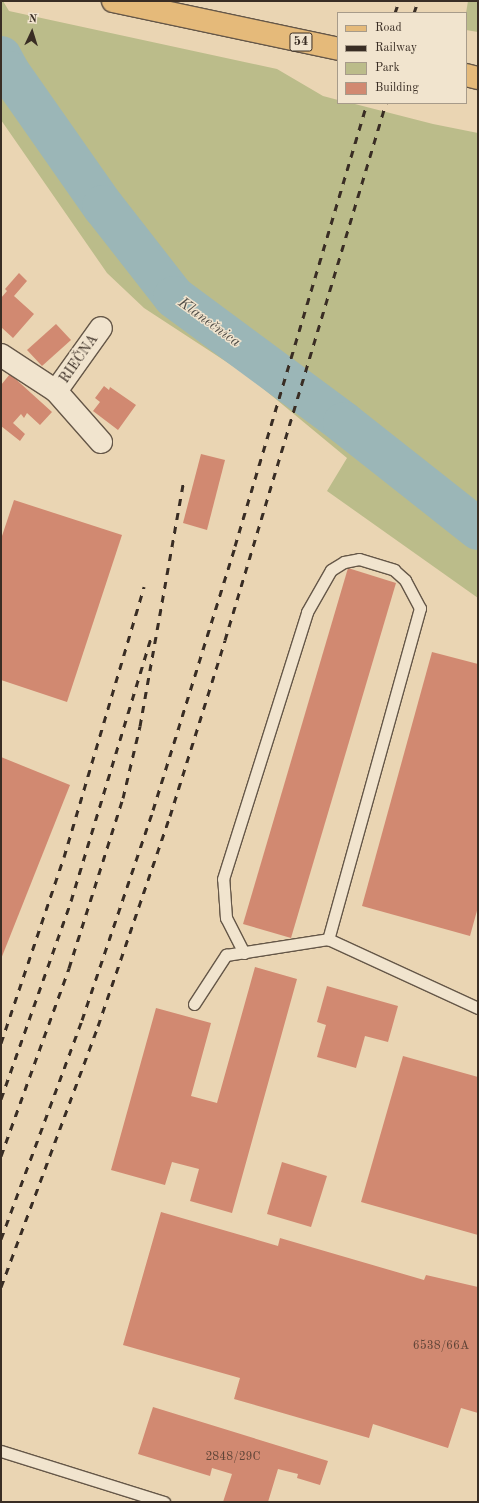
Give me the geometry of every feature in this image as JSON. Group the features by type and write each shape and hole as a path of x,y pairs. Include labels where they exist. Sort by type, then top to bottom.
{"main road":[{"name":"54","path":"113,1 337,49"},
{"path":"467,76 478,78"}],"street":[{"name":"RIEČNA","path":"56,391 101,328"},
{"name":"RIEČNA","path":"1,355 56,391 101,442"}],"lane":[{"path":"244,952 226,918 223,879 307,612 331,570 344,562 359,559 394,570 405,580 420,608 328,939"},
{"path":"194,1004 226,955 328,939 478,1008"},
{"path":"1,1451 164,1502"}],"green space":[{"path":"1,1 3,1 9,11 277,69 323,96 337,100 337,104 355,104 433,124 478,133 478,598 327,491 347,458 248,376 144,308 107,273 1,120"},
{"path":"468,1 478,1 478,32 467,30 466,12"}],"building":[{"path":"19,273 27,281 14,296 34,314 13,338 1,327 1,298 7,291 5,289"},
{"path":"56,324 71,340 42,366 27,350"},
{"path":"10,374 52,412 40,425 27,413 24,418 21,414 13,423 25,434 20,441 1,426 1,385"},
{"path":"104,386 109,390 110,387 136,405 118,430 93,411 100,402 95,398"},
{"path":"201,454 225,460 207,530 183,523"},
{"path":"14,500 122,535 67,702 1,680 1,539"},
{"path":"348,568 396,583 291,938 243,924"},
{"path":"432,652 478,664 478,907 470,936 362,906"},
{"path":"1,757 70,785 1,959"},
{"path":"255,967 297,979 232,1213 190,1201 199,1169 172,1162 165,1185 111,1170 156,1008 211,1023 191,1096 217,1103"},
{"path":"327,986 398,1006 388,1042 365,1036 356,1068 317,1057 326,1025 317,1022"},
{"path":"403,1056 478,1077 478,1235 361,1202"},
{"path":"282,1162 327,1176 311,1227 267,1214"},
{"path":"161,1212 278,1246 280,1238 424,1280 426,1275 478,1287 478,1413 461,1408 448,1448 373,1424 369,1438 234,1399 240,1378 123,1345"},
{"path":"153,1407 328,1461 320,1485 297,1478 298,1474 278,1469 268,1502 223,1502 232,1474 212,1468 210,1476 138,1454"}],"waterway":[{"name":"Klanečnica","path":"1,57 9,72 103,206 174,297 344,423 478,529"}],"railway":[{"path":"395,12 399,1"},
{"path":"414,12 418,1"},
{"path":"1,1239 82,1020 153,810 235,546 367,104"},
{"path":"1,1287 98,1026 170,816 225,640 386,104"},
{"path":"1,1156 69,968 123,798 140,726 184,479"},
{"path":"1,1043 64,857 144,587"},
{"path":"1,1099 71,901 152,634"}]}
